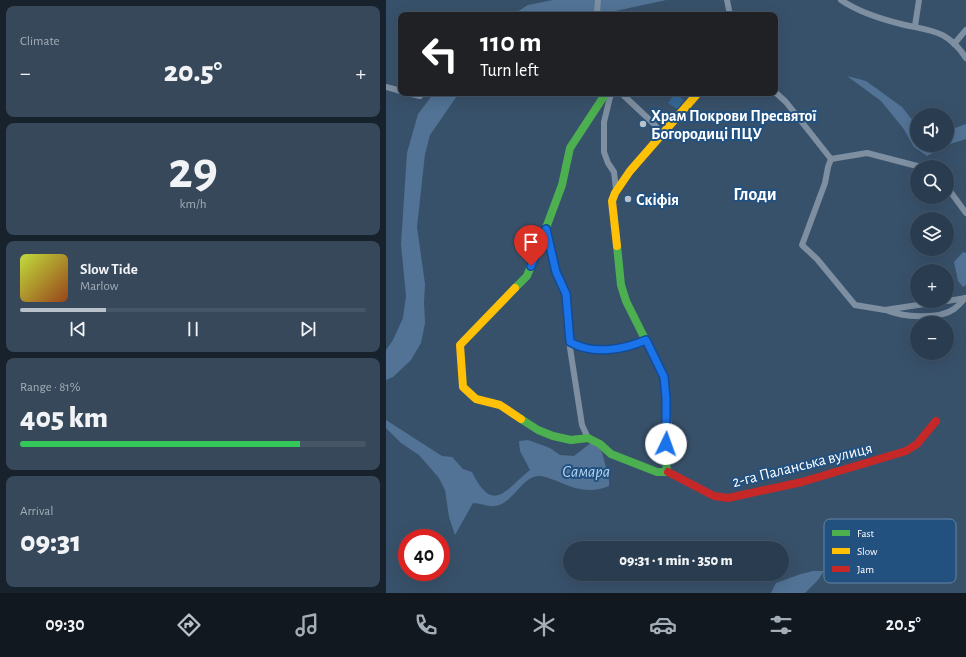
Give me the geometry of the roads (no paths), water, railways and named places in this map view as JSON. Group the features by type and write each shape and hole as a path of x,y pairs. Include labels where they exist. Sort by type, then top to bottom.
{"street":[{"path":"598,0 599,12"},
{"path":"727,0 729,12"},
{"path":"841,0 850,6 900,24 927,28 949,38 966,58"},
{"path":"915,26 919,0"},
{"path":"954,44 966,30"},
{"path":"386,87 398,90"},
{"path":"778,95 786,102 832,159"},
{"path":"546,229 556,272 566,294 570,342 582,425 588,438 571,440 553,436 538,430 500,405 476,399 463,387 460,363 460,345 526,276 546,229 562,185 570,148 604,96"},
{"path":"610,96 604,122 604,152 608,163 614,172 616,189"},
{"path":"624,96 654,123 663,135"},
{"path":"668,472 665,456 668,431 664,377 626,301 622,285 612,202 616,189 696,96"},
{"path":"832,159 867,153 910,164"},
{"path":"832,159 802,244 817,259 855,305 885,310 907,316 938,314 953,310 966,298"},
{"path":"954,197 966,213"},
{"path":"954,300 966,298"},
{"path":"885,310 910,306"},
{"path":"570,342 578,347 610,350 634,345 646,340"},
{"name":"2-га Паланська вулиця","path":"588,438 600,444 611,454 657,472 668,472 714,496 728,498 802,482 906,451 917,444 936,421"}],"water":[{"path":"553,0 666,0 611,12 517,12 528,5"},
{"path":"847,76 866,81 902,107 910,117 910,140 903,128 881,101"},
{"path":"432,96 457,96 430,135 425,154 417,227 425,284 425,323 421,343 411,360 393,377 386,380 386,350 393,340 403,318 406,296 401,244 407,153 418,114"},
{"path":"966,124 966,139 954,143 954,128"},
{"path":"921,152 934,152 927,156"},
{"path":"963,252 966,253 966,285 963,287 958,281 954,262"},
{"name":"Самара","path":"386,420 442,456 452,457 463,469 472,472 479,485 486,493 493,496 500,495 506,491 530,470 520,451 519,441 528,440 550,448 560,455 574,456 592,442 599,447 602,453 609,478 609,486 596,490 583,490 546,477 533,477 523,484 508,500 502,504 492,506 473,503 455,535 449,517 445,490 439,478 419,455 401,443 386,428"},
{"path":"813,571 824,571 818,580 805,593 771,593 776,583 789,581 789,578"}],"place":[{"name":"Храм Покрови Пресвятої Богородиці ПЦУ","path":"643,124"},
{"name":"Скіфія","path":"628,199"}],"district":[{"name":"Глоди","path":"755,194"}]}
